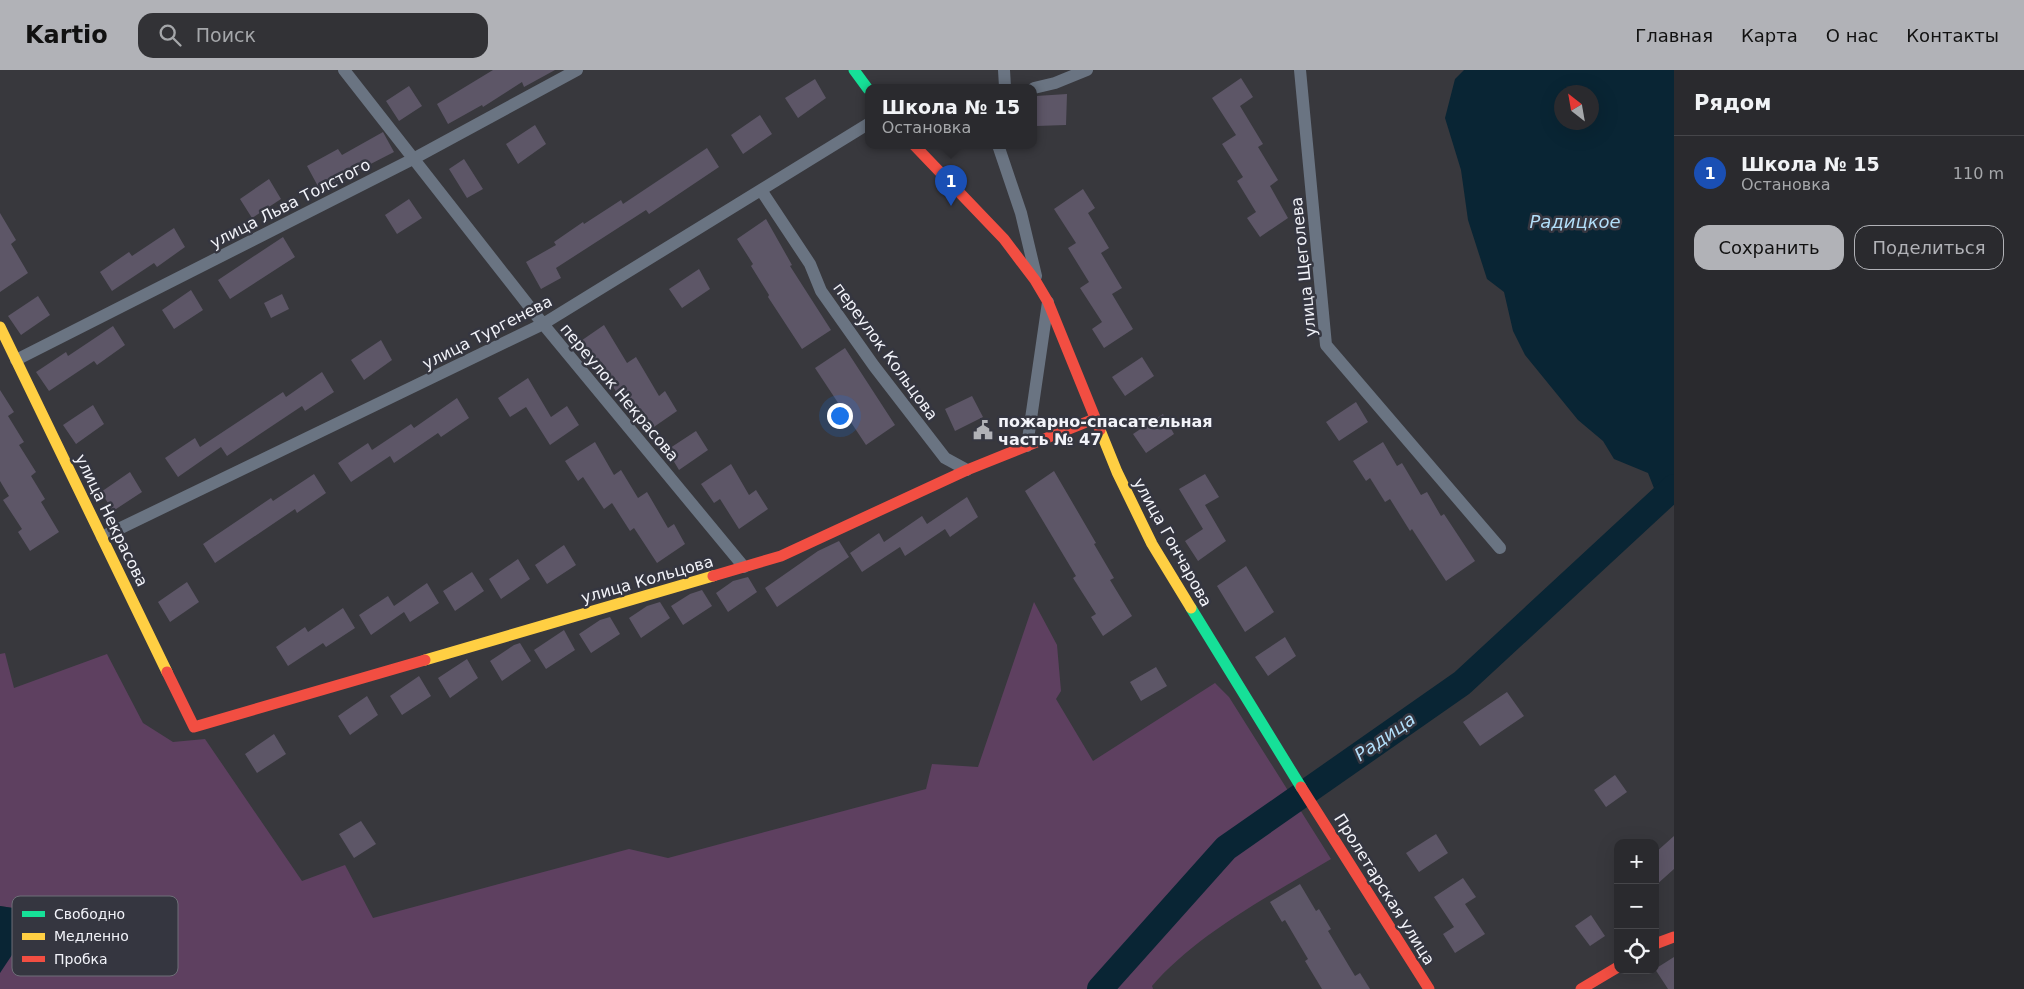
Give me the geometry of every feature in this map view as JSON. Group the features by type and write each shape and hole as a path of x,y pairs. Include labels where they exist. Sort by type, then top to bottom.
{"street":[{"name":"переулок Некрасова","path":"344,70 543,324 744,567"},
{"name":"улица Льва Толстого","path":"16,360 413,159 577,70"},
{"path":"854,70 865,85"},
{"path":"1004,70 1005,84"},
{"path":"1037,87 1055,83 1087,70"},
{"name":"улица Щеголева","path":"1300,70 1326,345 1500,548"},
{"name":"улица Тургенева","path":"102,537 543,324 865,126"},
{"name":"улица Гончарова","path":"918,149 995,229 1038,282 1048,302 1117,472 1152,544 1314,807"},
{"name":"улица Гончарова","path":"999,149 1021,213 1038,282"},
{"name":"переулок Кольцова","path":"761,190 810,264 822,291 874,366 945,458 967,470"},
{"path":"1027,446 1048,302"},
{"name":"улица Некрасова","path":"0,327 194,727"},
{"name":"улица Кольцова","path":"194,727 781,556 967,470 1094,419"},
{"name":"Пролетарская улица","path":"1314,807 1429,989"},
{"path":"1659,943 1674,937"},
{"path":"1581,989 1614,969"}],"shaded area":[{"path":"1034,602 1057,645 1061,691 1056,699 1093,761 1215,683 1229,697 1331,859 1260,901 1213,932 1170,967 1152,986 1153,989 0,989 0,973 12,913 12,976 178,976 178,896 12,896 12,908 0,906 0,654 5,653 14,688 107,654 143,723 173,742 205,739 302,881 345,865 373,918 629,849 668,858 926,789 932,764 978,767"}],"water":[{"name":"Радицкое","path":"1464,70 1674,70 1674,500 1659,501 1648,473 1614,459 1603,441 1578,420 1525,355 1513,331 1504,292 1487,279 1468,220 1461,170 1445,118 1455,79"},
{"path":"0,906 12,908 12,955 0,973"}],"building":[{"path":"493,70 555,70 524,87 522,82 483,107 482,105 448,124 437,104"},
{"path":"1241,78 1253,97 1240,106 1263,144 1258,147 1278,180 1270,186 1288,218 1260,237 1247,218 1256,212 1237,181 1243,177 1222,144 1236,135 1212,98"},
{"path":"815,79 826,98 798,118 785,98"},
{"path":"409,86 422,106 399,121 386,101"},
{"path":"1067,94 1066,125 1037,126 1037,96"},
{"path":"760,115 772,134 743,154 731,135"},
{"path":"535,125 546,144 518,164 506,144"},
{"path":"383,132 394,152 320,190 307,166 338,149 342,155"},
{"path":"707,148 719,167 649,214 646,210 556,268 561,278 541,289 526,262 556,245 554,242 583,222 584,224 621,200 623,204"},
{"path":"464,159 483,189 467,198 449,169"},
{"path":"269,179 281,199 252,218 240,199"},
{"path":"1083,189 1095,208 1088,213 1109,248 1101,253 1122,288 1112,294 1133,329 1104,348 1092,329 1102,322 1080,288 1089,282 1068,248 1076,243 1054,209"},
{"path":"409,199 422,218 397,234 385,215"},
{"path":"0,213 16,240 11,244 28,273 0,292"},
{"path":"766,219 792,265 790,266 831,330 802,349 768,297 769,295 751,266 753,264 737,239"},
{"path":"174,228 185,247 157,267 154,263 112,291 100,272 129,252 132,256"},
{"path":"283,237 295,257 230,299 218,280"},
{"path":"699,269 710,289 682,308 669,289"},
{"path":"191,290 203,310 174,329 162,310"},
{"path":"282,294 289,309 271,318 264,303"},
{"path":"38,296 50,315 21,335 8,316"},
{"path":"604,325 627,363 636,357 659,396 665,391 677,411 648,431 624,392 619,396 595,359 587,365 575,345"},
{"path":"113,326 125,345 97,365 94,361 49,391 36,372 66,352 68,356"},
{"path":"381,340 392,360 364,380 351,360"},
{"path":"845,348 895,425 866,445 815,368"},
{"path":"1142,357 1154,376 1125,396 1112,377"},
{"path":"322,372 334,392 305,411 302,406 227,456 221,447 178,477 165,458 195,438 200,447 283,392 286,397"},
{"path":"528,378 551,417 567,406 579,425 550,445 526,407 510,417 498,398"},
{"path":"0,390 14,412 8,416 24,442 19,445 36,472 31,476 45,499 41,502 59,532 30,551 18,532 22,529 3,500 9,496 0,481"},
{"path":"972,396 983,417 955,431 945,409"},
{"path":"457,398 469,418 441,437 438,433 394,463 390,456 351,482 338,463 368,443 372,450 411,424 414,428"},
{"path":"1356,402 1368,422 1339,441 1326,422"},
{"path":"93,405 104,424 76,444 63,425"},
{"path":"1163,414 1174,434 1146,453 1133,434"},
{"path":"696,431 708,450 679,470 667,450"},
{"path":"595,442 614,475 621,470 638,498 647,492 668,528 674,524 685,544 657,563 634,528 630,531 612,503 604,509 583,477 578,481 565,461"},
{"path":"1383,442 1397,466 1402,463 1421,495 1427,492 1441,516 1444,514 1475,561 1446,581 1412,529 1410,531 1390,499 1385,502 1370,478 1366,481 1353,461"},
{"path":"731,464 749,495 756,490 768,509 739,529 720,499 714,503 701,484"},
{"path":"1054,471 1096,543 1094,544 1114,578 1110,580 1132,616 1103,636 1091,617 1096,614 1073,578 1076,576 1025,491"},
{"path":"130,472 142,492 113,511 101,492"},
{"path":"314,474 326,493 297,513 295,509 215,563 203,544 271,498 273,501"},
{"path":"1205,474 1219,497 1205,505 1226,541 1198,561 1185,541 1203,529 1179,489"},
{"path":"967,497 978,517 950,537 945,529 905,556 900,547 862,572 850,553 879,533 884,542 922,516 927,524"},
{"path":"839,541 849,557 777,607 765,588 818,551"},
{"path":"564,545 576,565 547,584 535,565"},
{"path":"518,559 530,579 501,599 489,579"},
{"path":"1246,566 1274,612 1245,632 1217,586"},
{"path":"472,572 484,591 455,611 443,591"},
{"path":"748,577 757,592 728,612 716,593 733,581"},
{"path":"187,582 199,602 170,622 158,602"},
{"path":"427,583 439,603 410,622 404,612 371,635 359,615 388,596 394,606"},
{"path":"702,590 712,606 683,625 671,606 690,594"},
{"path":"660,602 670,618 641,638 629,618 647,606"},
{"path":"343,608 355,628 326,647 323,643 288,666 276,647 305,627 308,632"},
{"path":"610,617 620,634 591,653 579,634 600,620"},
{"path":"564,630 575,650 546,669 534,650"},
{"path":"1285,637 1296,656 1268,676 1255,657"},
{"path":"520,643 531,661 502,681 490,661"},
{"path":"467,659 478,678 450,698 438,678"},
{"path":"1156,667 1167,686 1141,701 1130,682"},
{"path":"419,676 431,696 402,715 390,696"},
{"path":"1507,692 1524,716 1480,746 1463,722"},
{"path":"367,696 378,715 350,735 338,716"},
{"path":"274,734 286,754 257,773 245,754"},
{"path":"1615,775 1627,792 1606,807 1594,790"},
{"path":"361,821 376,844 354,858 339,834"},
{"path":"1436,834 1448,853 1419,872 1406,853"},
{"path":"1674,836 1674,869 1659,882 1659,849"},
{"path":"1463,878 1476,897 1465,904 1485,934 1455,953 1443,934 1454,927 1434,897"},
{"path":"1300,884 1316,911 1319,909 1331,929 1328,931 1355,976 1360,973 1370,989 1322,989 1305,961 1308,959 1285,920 1282,922 1270,902"},
{"path":"1591,915 1605,936 1590,946 1575,926"},
{"path":"1674,957 1674,989 1668,989 1658,974 1659,966"}],"waterway":[{"name":"Радица","path":"1100,989 1226,848 1462,683 1674,487"}],"traffic: fast":[{"path":"854,70 865,85"},
{"path":"1191,608 1301,787"}],"traffic: slow":[{"path":"0,327 167,672"},
{"path":"1100,430 1117,472 1152,544 1191,608"},
{"path":"425,660 713,576"}],"traffic: jam":[{"path":"918,149 1004,239 1035,280 1048,302 1100,430"},
{"path":"713,576 781,556 967,470 1094,419"},
{"path":"167,672 194,727 425,660"},
{"path":"1301,787 1429,989"},
{"path":"1659,943 1674,937"},
{"path":"1581,989 1614,969"}],"place":[{"name":"Школа № 15","path":"951,206"},
{"name":"пожарно-спасательная часть № 47","path":"983,430"}]}
